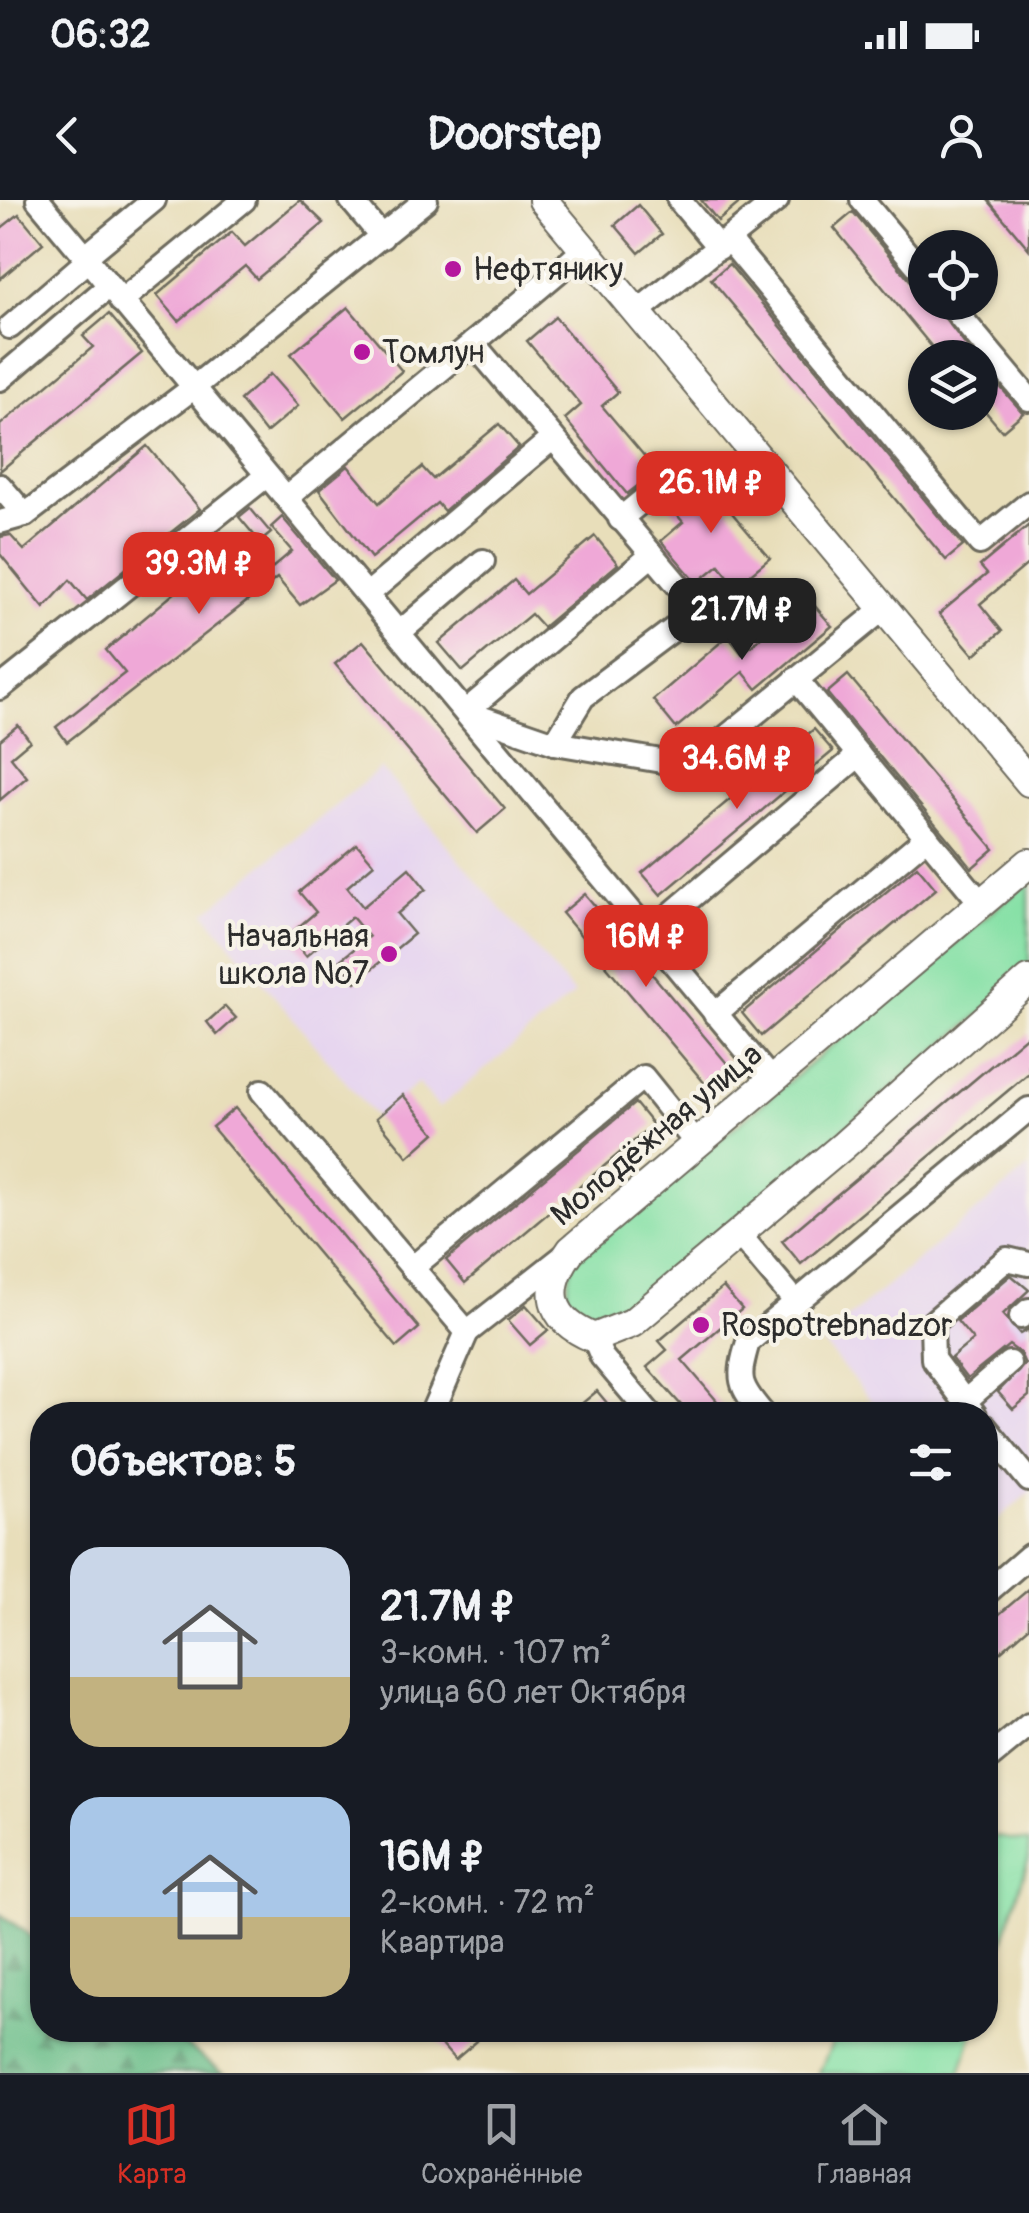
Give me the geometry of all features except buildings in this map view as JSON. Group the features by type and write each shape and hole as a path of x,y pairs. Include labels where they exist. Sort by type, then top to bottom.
{"main road":[{"path":"545,201 1029,782"},
{"name":"Молодёжная улица","path":"594,1338 577,1331 553,1300 557,1270 571,1250 1029,863"},
{"path":"594,1338 632,1323 1029,980"}],"street":[{"path":"38,200 772,1081"},
{"path":"10,327 154,200"},
{"path":"0,379 244,200"},
{"path":"351,200 382,237"},
{"path":"0,522 25,515 194,388 426,200"},
{"path":"679,200 724,244 980,543 1029,503"},
{"path":"636,312 776,200"},
{"path":"862,200 908,255"},
{"path":"286,498 584,250"},
{"path":"963,320 1029,399"},
{"path":"473,343 699,610 583,697 555,744"},
{"path":"368,594 553,438"},
{"path":"0,688 266,476"},
{"path":"0,486 25,515"},
{"path":"620,519 642,501"},
{"path":"465,712 652,555"},
{"path":"400,632 483,561"},
{"path":"465,712 555,744 691,766 883,608"},
{"path":"796,679 981,903"},
{"path":"649,933 859,756"},
{"path":"715,1014 927,837"},
{"path":"412,1268 643,1077 697,1144"},
{"path":"262,1090 466,1332"},
{"path":"753,1402 738,1374 748,1342 1029,1109"},
{"path":"738,1232 796,1301"},
{"path":"436,1402 466,1332 571,1250"},
{"path":"966,1402 934,1359 932,1323 1007,1259 1029,1264"},
{"path":"594,1338 602,1357 640,1402"},
{"path":"975,1402 1009,1363"},
{"path":"998,1443 1029,1480"},
{"path":"998,1583 1029,1556"},
{"path":"998,1750 1029,1725"}],"shaded area":[{"name":"Начальная школа №7","path":"381,768 574,994 439,1108 418,1083 376,1118 205,913"},
{"path":"1029,1167 1029,1493 998,1519 998,1402 872,1402 821,1341"}],"green space":[{"path":"1029,881 1029,973 617,1320 588,1321 571,1309 565,1302 572,1263"},
{"path":"998,1837 1029,1842 1029,1858 998,1956"},
{"path":"0,1914 30,1935 30,2042 181,2042 224,2073 0,2073"},
{"path":"833,2042 970,2042 961,2073 819,2073"}],"place":[{"name":"Нефтянику","path":"453,269"},
{"name":"Томлун","path":"362,352"},
{"name":"Начальная школа №7","path":"389,954"},
{"name":"Rospotrebnadzor","path":"701,1325"}]}
